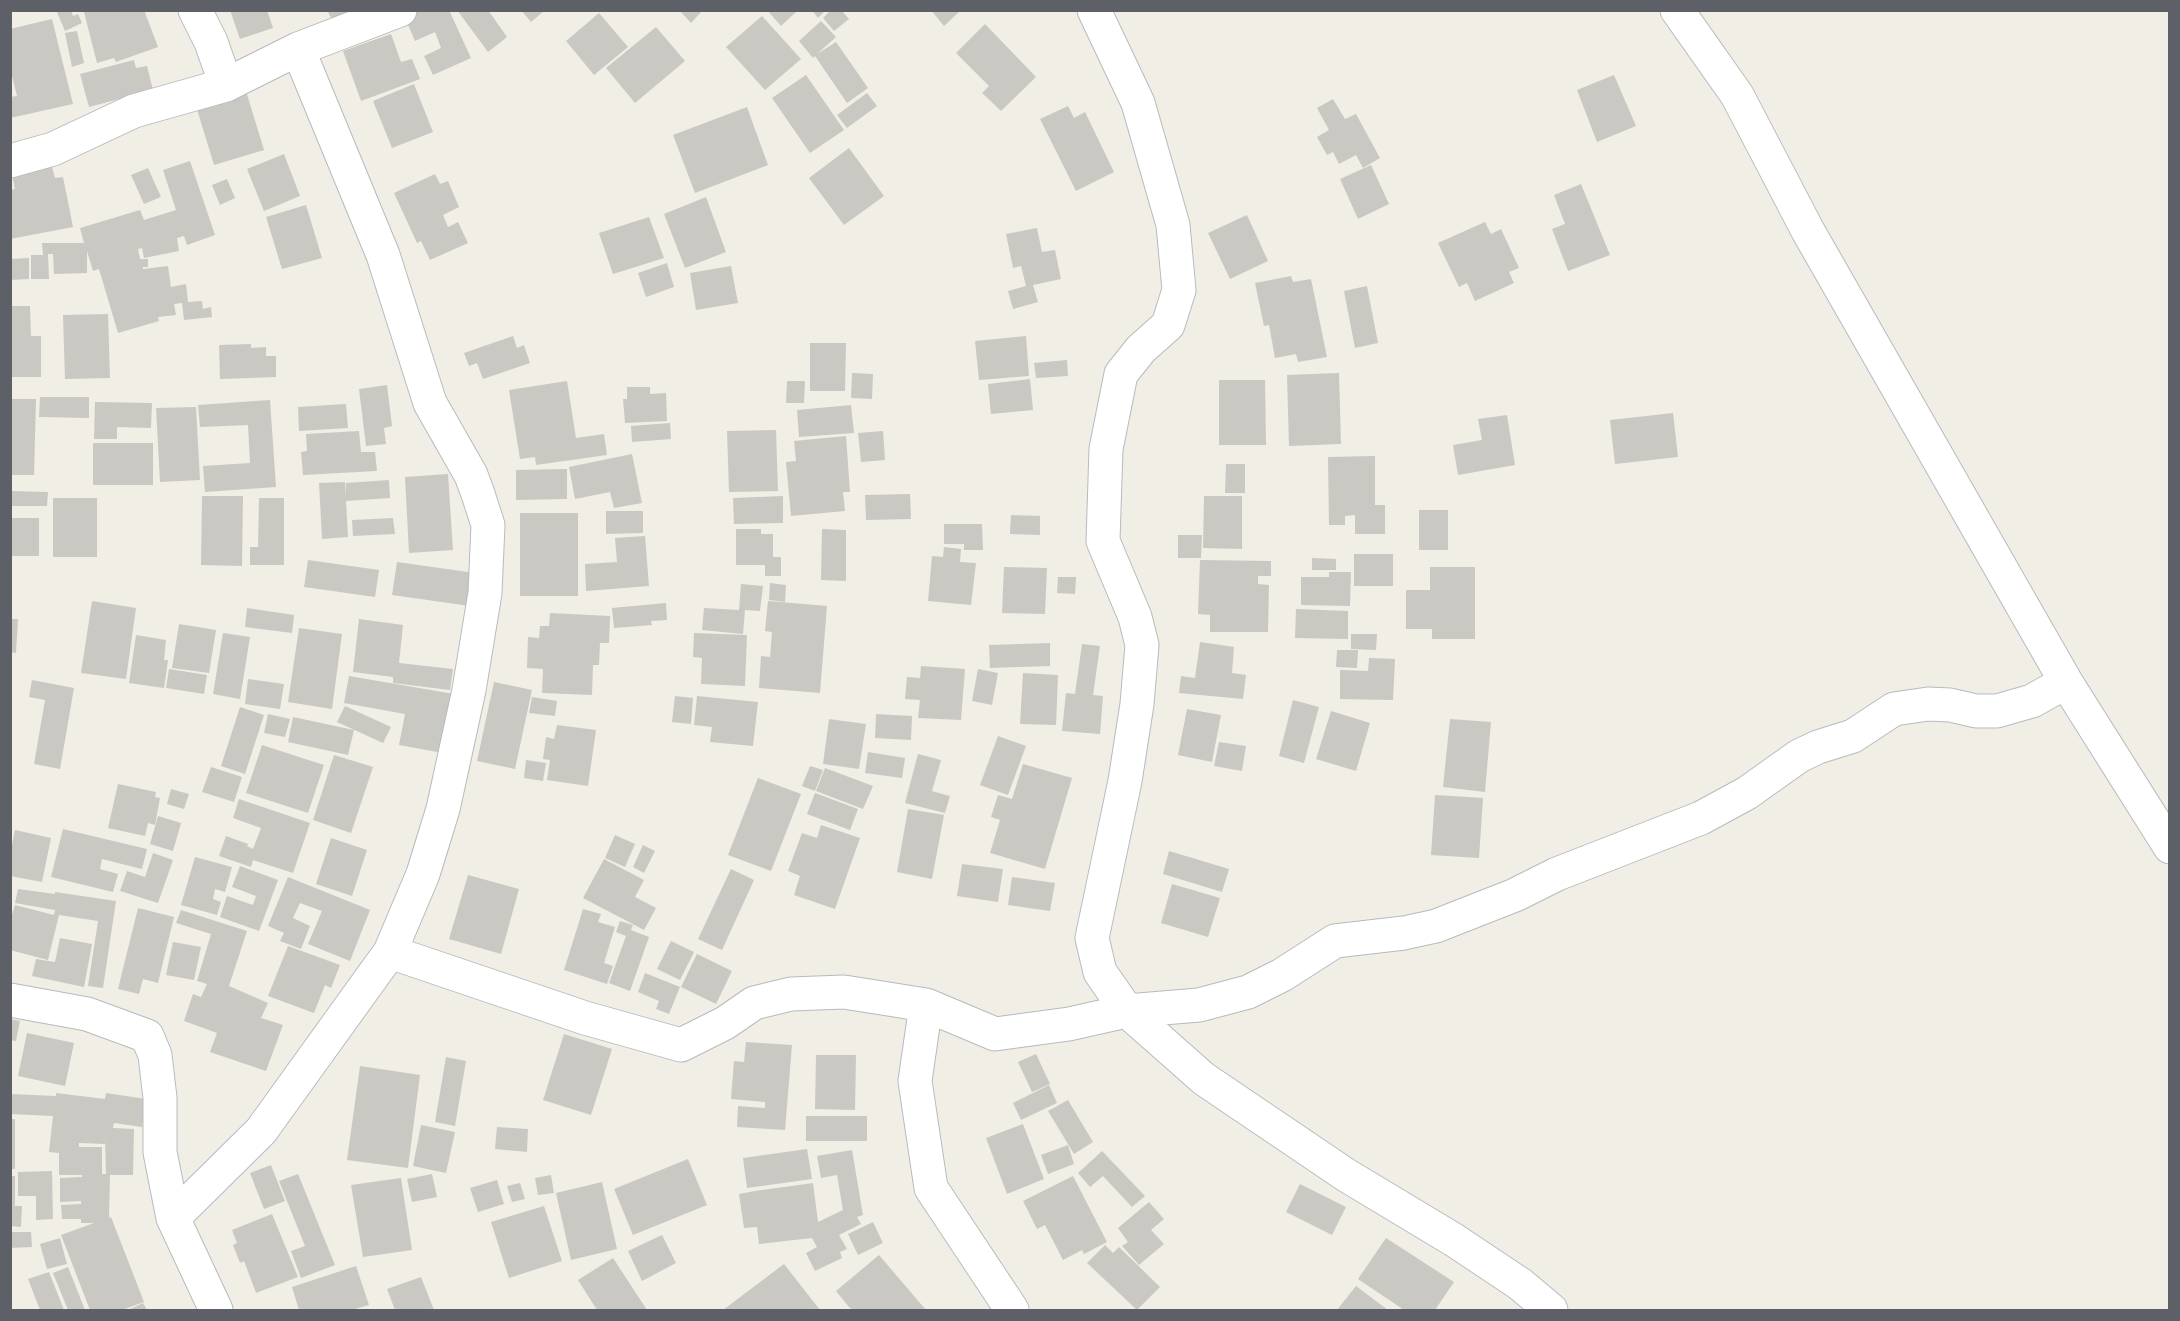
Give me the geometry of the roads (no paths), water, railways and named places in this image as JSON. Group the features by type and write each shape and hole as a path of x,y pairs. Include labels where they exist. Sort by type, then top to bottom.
{"street":[{"path":"195,10 211,42 226,85"},
{"path":"10,161 53,149 134,111 226,85 298,49 400,10"},
{"path":"1094,10 1098,24 1138,103 1173,225 1179,290 1168,325 1141,349 1121,374 1106,449 1103,541 1135,617 1142,645 1137,704 1125,781 1092,938 1100,972 1127,1011 1204,1079 1346,1174 1454,1240 1520,1284 1551,1311"},
{"path":"1677,10 1737,94 1808,231 2066,682 2169,847"},
{"path":"172,1218 261,1131 390,952 423,874 443,808 469,690 483,604 488,525 471,475 430,404 383,255 298,49"},
{"path":"390,952 585,1018 681,1046 725,1023 754,1003 791,994 844,992 926,1005 995,1034 1070,1024 1127,1011 1199,1005 1248,992 1282,975 1335,941 1404,933 1436,926 1505,899 1557,874 1701,818 1747,793 1799,756 1818,747 1854,736 1894,709 1928,704 1950,705 1976,711 1997,711 2032,701 2066,682"},
{"path":"10,1000 87,1014 147,1036 155,1055 160,1098 160,1152 172,1218 216,1311"},
{"path":"926,1005 915,1081 931,1188 1012,1311"}]}
